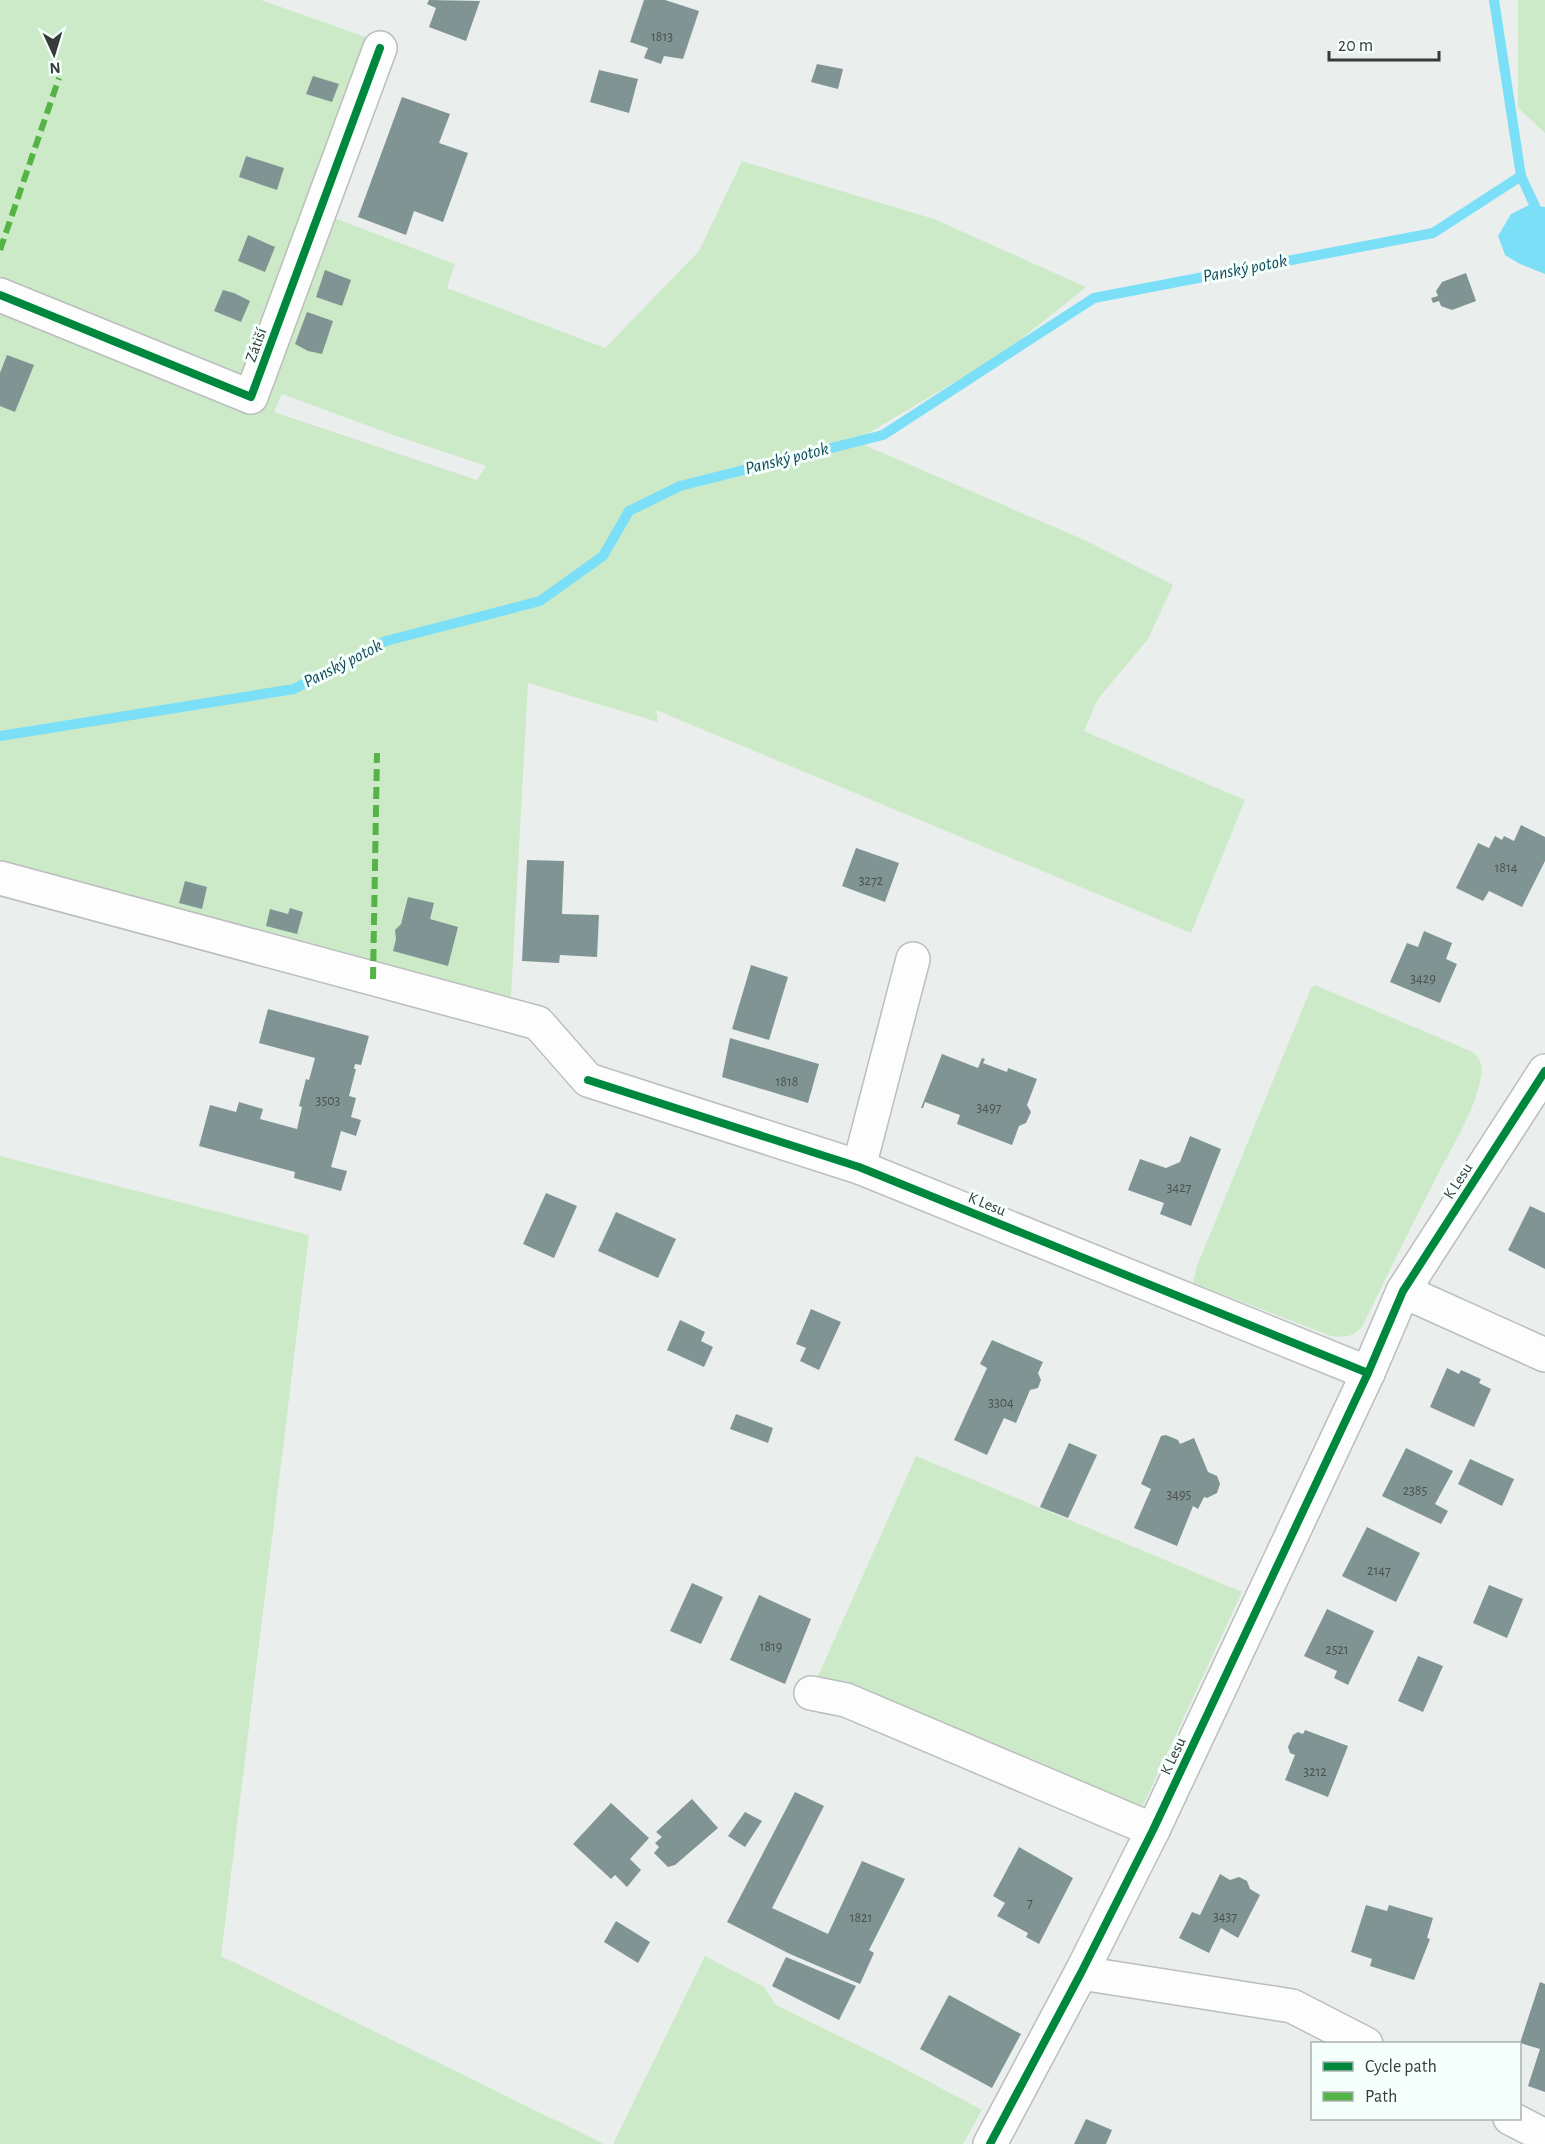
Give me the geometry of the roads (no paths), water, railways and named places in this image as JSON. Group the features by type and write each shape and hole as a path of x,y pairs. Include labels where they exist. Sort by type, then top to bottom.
{"street":[{"name":"Zátiší","path":"0,295 251,397 380,48"},
{"name":"K Lesu","path":"0,878 538,1023 588,1080 859,1167 1368,1373"},
{"path":"859,1167 914,959"},
{"name":"K Lesu","path":"990,2144 1081,1973 1153,1830 1368,1373 1403,1291 1545,1071"},
{"path":"1403,1291 1545,1355"},
{"path":"811,1693 846,1700 1153,1830"},
{"path":"1081,1973 1292,2006 1364,2042"},
{"path":"1514,2120 1545,2136"}],"water":[{"path":"1529,205 1545,207 1545,274 1505,255 1498,236 1511,214"}],"waterway":[{"path":"1494,0 1521,176"},
{"name":"Panský potok","path":"0,736 294,689 386,641 540,601 603,556 629,511 680,486 883,435 1094,298 1433,233 1521,176 1545,228"}]}
